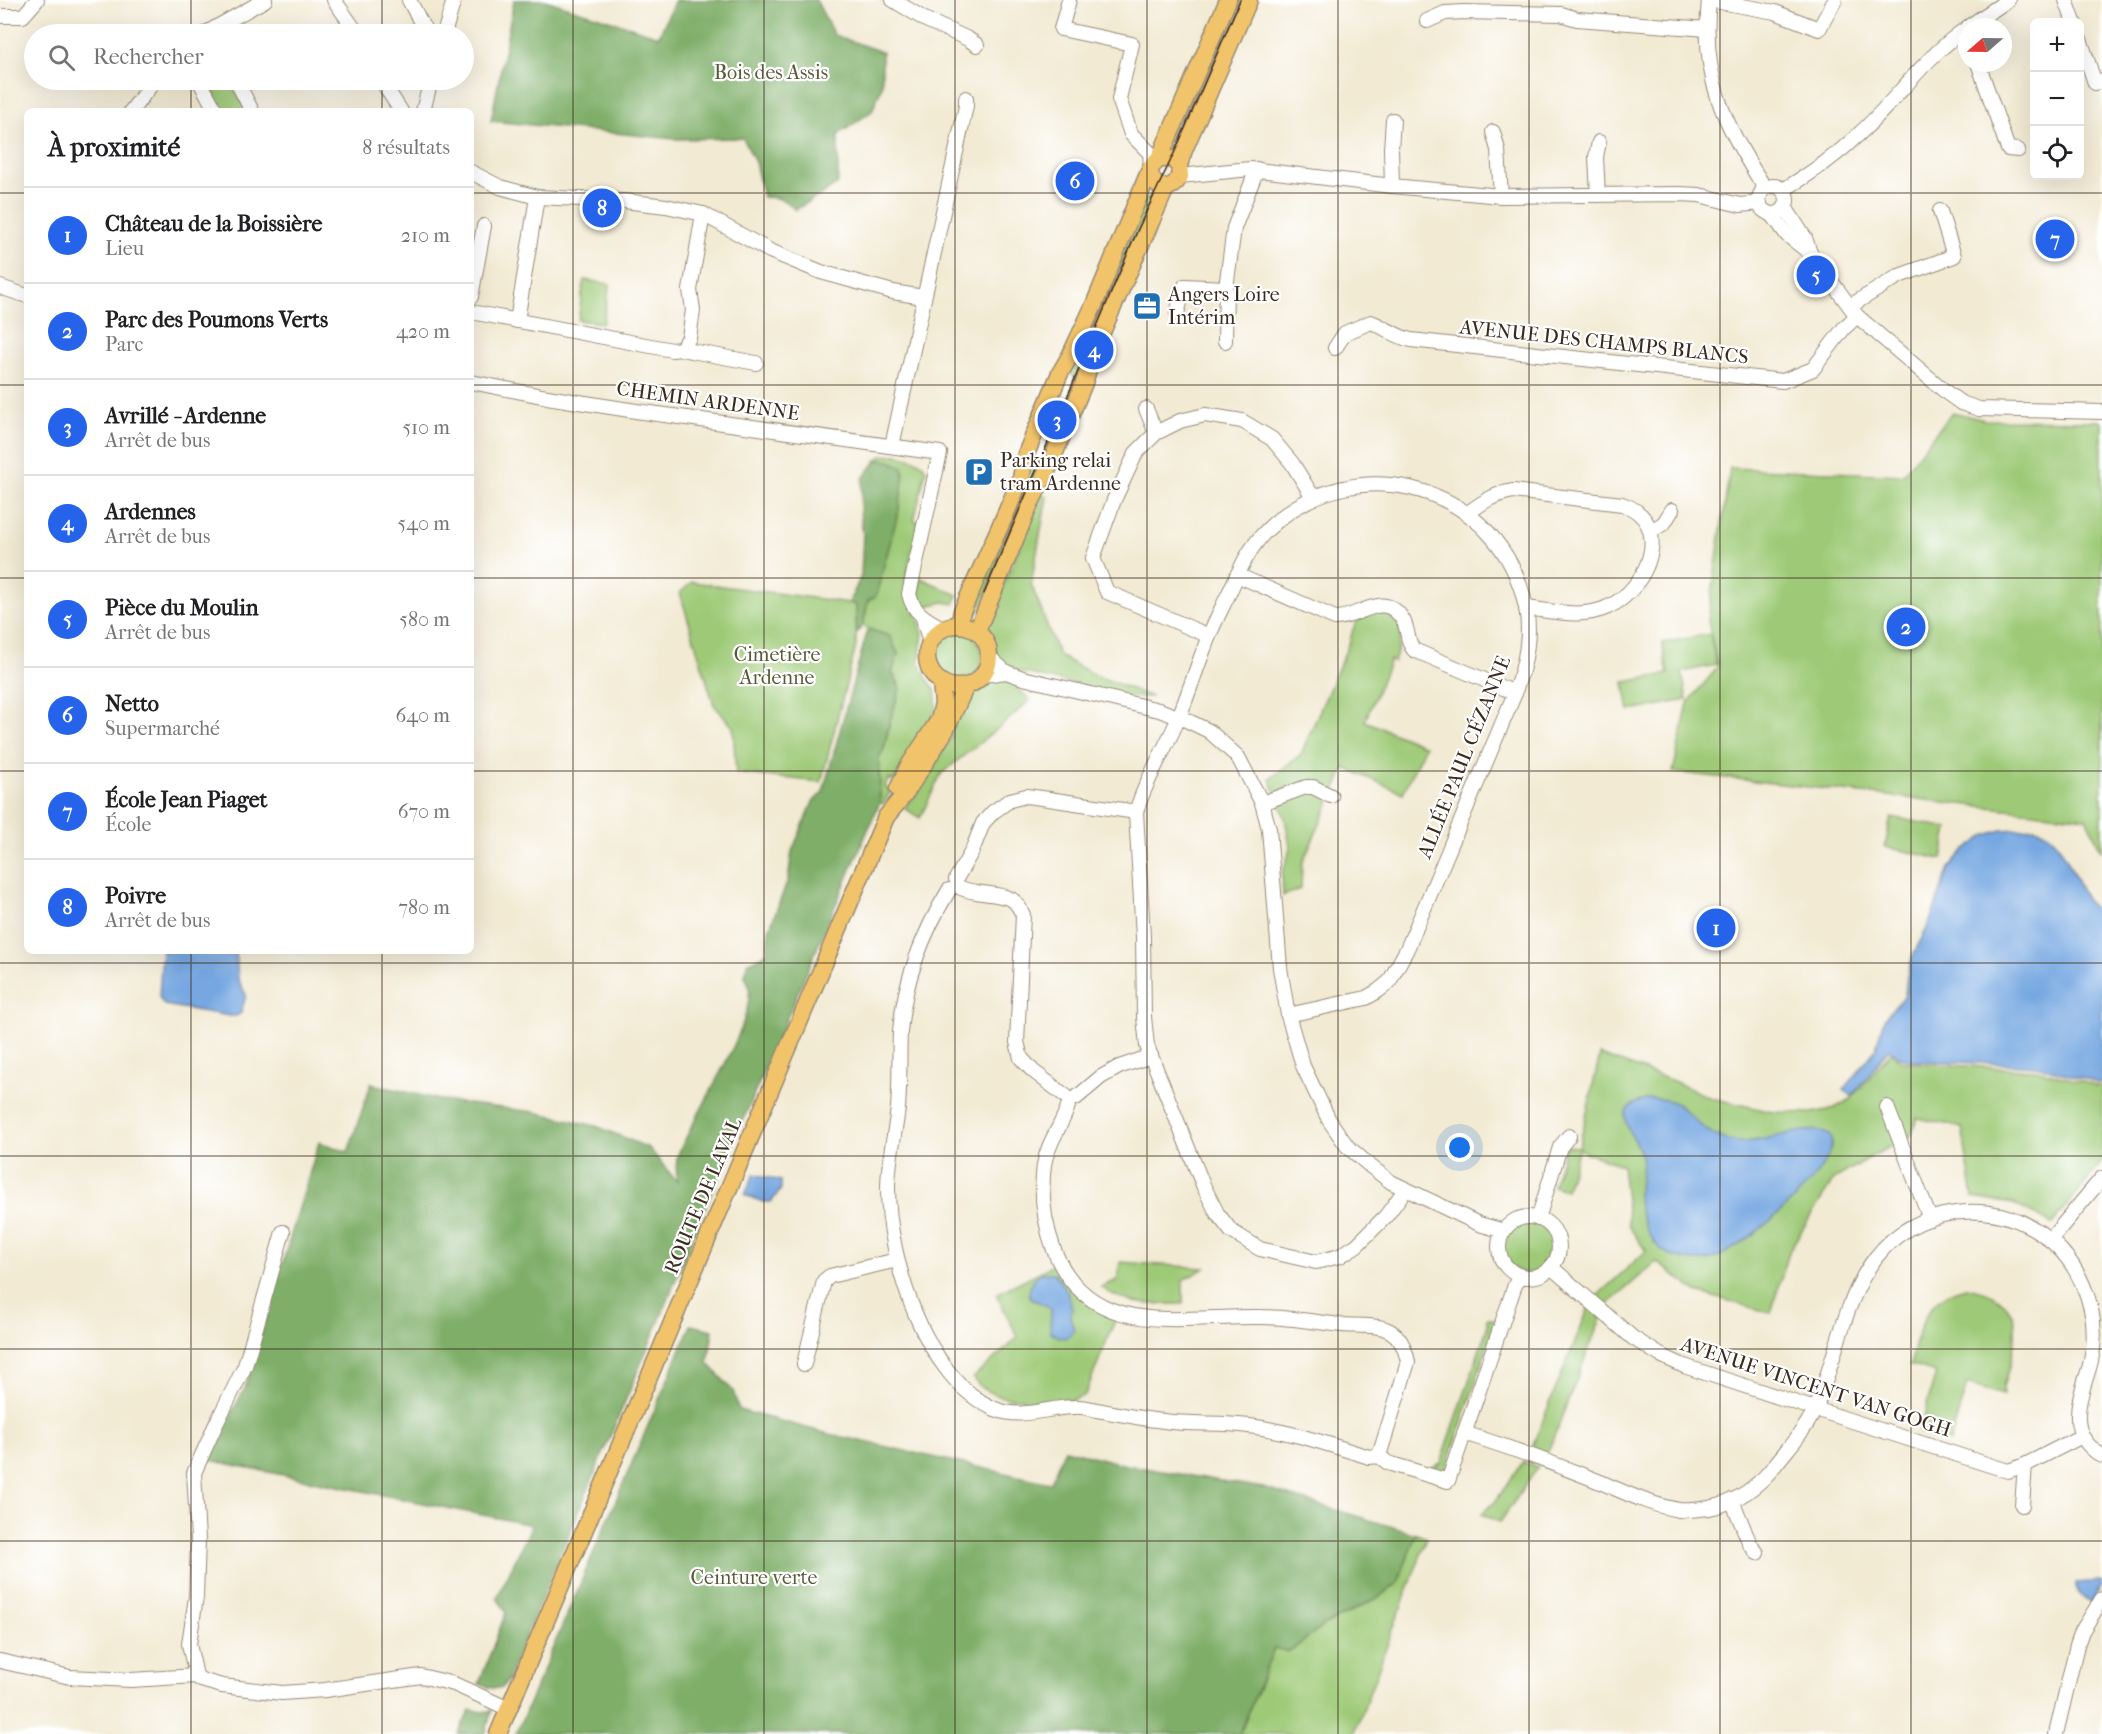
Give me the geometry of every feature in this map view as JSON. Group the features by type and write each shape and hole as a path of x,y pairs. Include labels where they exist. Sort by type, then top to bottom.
{"main road":[{"path":"951,627 977,631 985,641 989,657 983,675 966,686 955,687 941,682 933,675 928,665 927,654 930,643 936,634 951,627 962,611 1021,478 1026,454 1060,373 1094,305 1228,0"},
{"path":"1154,166 1152,179 1156,185 1166,188 1173,186 1249,0"},
{"path":"1154,166 1172,159 1180,171"},
{"path":"977,631 994,587 1084,383 1094,350 1166,188"},
{"path":"886,817 908,767 939,720 943,704 941,682"},
{"name":"ROUTE DE LAVAL","path":"498,1734 886,817 907,790 945,731 966,686"}],"street":[{"path":"0,16 22,16 37,0"},
{"path":"224,24 265,0"},
{"path":"334,0 351,24"},
{"path":"344,0 355,24"},
{"path":"409,0 422,24"},
{"path":"447,24 454,0"},
{"path":"893,0 926,20 977,45"},
{"path":"1069,0 1061,29 1132,44 1119,99 1131,134 1150,153 1154,166"},
{"path":"1765,188 1725,120 1712,73 1707,29 1709,0 1775,12 1819,29 1835,0"},
{"path":"1982,18 2008,0"},
{"path":"2066,0 2073,18"},
{"path":"1427,21 1445,14 1464,12 1561,7 1577,19 1707,29"},
{"path":"1783,190 1800,180 1859,135 1923,65 1945,43 1958,34"},
{"path":"2084,53 2095,83 2102,81"},
{"path":"1981,72 2008,149 2018,150"},
{"path":"133,108 148,90"},
{"path":"204,90 214,108"},
{"path":"241,90 250,108"},
{"path":"387,90 399,108"},
{"path":"424,108 428,90"},
{"path":"892,446 966,98"},
{"path":"1392,186 1393,120"},
{"path":"1493,132 1498,150 1501,196"},
{"path":"1598,195 1596,157 1599,142"},
{"path":"1225,341 1226,288 1234,228 1257,169"},
{"path":"1180,171 1207,175 1231,170 1257,169 1392,186 1501,196 1691,195 1740,205 1760,203"},
{"path":"474,174 500,187 537,197 624,201 666,206 703,214 770,251 821,272 893,292 923,297"},
{"path":"1775,186 1783,190 1787,198 1779,210 1764,210 1760,203 1760,194 1765,188 1775,186"},
{"path":"517,321 537,197"},
{"path":"1779,210 1787,235 1810,253 1854,311 1923,374 1961,403 1979,408 2102,412"},
{"name":"AVENUE DES CHAMPS BLANCS","path":"1335,348 1345,333 1371,322 1381,325 1396,336 1411,340 1783,381 1813,369 1854,311 1899,276 1954,256 1940,212"},
{"path":"681,350 688,338 692,320 690,290 703,214"},
{"path":"474,281 484,226"},
{"path":"1177,312 1185,286 1226,288"},
{"path":"0,287 24,295"},
{"path":"474,313 672,350 756,363"},
{"name":"CHEMIN ARDENNE","path":"474,383 636,411 940,453 909,588 912,604 923,618"},
{"path":"1146,409 1156,433"},
{"path":"1209,636 1107,592 1093,558 1114,500 1136,453 1156,433 1180,421 1205,416 1242,421 1272,439 1292,463 1313,496"},
{"name":"ALLÉE PAUL CÉZANNE","path":"1136,812 1140,798 1179,717 1209,636 1237,575 1266,530 1295,507 1313,496 1356,485 1382,483 1411,488 1432,495 1468,513 1503,552 1519,585 1526,608 1525,656 1515,693 1407,949 1389,982 1366,998 1288,1015"},
{"path":"1468,513 1490,497 1513,491 1622,504 1641,514 1651,531 1652,551 1635,586 1624,598 1608,608 1579,613 1526,608"},
{"path":"1651,531 1664,523 1672,510"},
{"path":"1237,575 1335,618 1344,618 1375,605 1390,609 1402,619 1409,644 1414,650 1515,693"},
{"path":"923,618 951,627"},
{"path":"923,618 930,643"},
{"path":"989,657 1006,672 1023,678 1159,710 1179,717 1209,731 1238,758 1262,803 1269,829 1280,968 1288,1015 1304,1066 1329,1120 1347,1146 1370,1166 1405,1190 1479,1224 1504,1231"},
{"path":"983,675 1006,672"},
{"path":"1262,803 1306,787 1312,787 1330,796"},
{"path":"1405,1190 1374,1230 1357,1245 1340,1256 1316,1262 1260,1249 1231,1231 1217,1213 1203,1185 1147,1046 1136,812 1026,796 1010,800 993,812 983,824 956,885 929,924 914,964 900,1031 898,1107 888,1186 891,1230 897,1260 911,1306 935,1351 962,1387 998,1410 1011,1413 1030,1413 1076,1406 1167,1422 1233,1424 1276,1430 1369,1457 1379,1456 1388,1463 1448,1481 1511,1296 1521,1276"},
{"path":"956,885 969,891 1012,899 1023,915 1017,1042 1021,1058 1033,1071 1070,1100"},
{"path":"1151,1056 1119,1067 1070,1100 1054,1133 1044,1163 1041,1194 1046,1228 1058,1258 1078,1288 1101,1306 1118,1313 1143,1318 1263,1317 1387,1328 1398,1336 1406,1350 1408,1362 1379,1456"},
{"path":"1887,1107 1930,1219"},
{"path":"1539,1215 1560,1147 1569,1136"},
{"path":"2050,1240 2102,1178"},
{"path":"1464,1432 1532,1455 1649,1501 1680,1510 1712,1507 1732,1500 1765,1478 1790,1447 1815,1409 1855,1291 1865,1272 1894,1239 1909,1228 1930,1219 1968,1211 1995,1214 2022,1222 2050,1240 2076,1269 2089,1298 2096,1363 2078,1414 2082,1436 2088,1446 2102,1456"},
{"path":"1539,1215 1552,1228 1557,1240 1557,1256 1551,1267 1535,1276 1521,1276 1507,1268 1501,1258 1499,1242 1504,1231 1517,1220 1539,1215"},
{"path":"284,1232 245,1366 194,1473 198,1539 196,1597 189,1644 196,1676 201,1680 222,1686 282,1693 325,1690 421,1676 454,1684 509,1709"},
{"path":"804,1364 824,1281 831,1276 897,1260"},
{"name":"AVENUE VINCENT VAN GOGH","path":"1551,1267 1633,1338 1660,1355 1684,1366 2008,1471 2025,1465 2082,1436"},
{"path":"2022,1505 2025,1465"},
{"path":"1732,1500 1750,1544 1757,1553"},
{"path":"2056,1734 2077,1645 2082,1631 2102,1600"},
{"path":"0,1660 70,1677 131,1680 196,1676"}],"green space":[{"name":"Bois des Assis","path":"514,0 545,0 659,36 675,0 816,0 834,35 882,52 882,86 872,111 838,135 838,184 795,210 781,199 763,197 755,162 743,138 675,139 491,121"},
{"path":"1233,0 1241,0 1179,145 1172,142"},
{"path":"207,90 235,90 245,108 217,108"},
{"path":"1144,196 1154,201 1078,378 1068,373"},
{"path":"584,280 610,284 603,323 578,320"},
{"path":"1952,412 1985,420 2102,421 2102,852 2086,818 1673,772 1688,703 1718,667 1708,621 1730,468 1902,475"},
{"path":"897,455 922,463 926,470 914,520 919,522 905,583 923,633 919,661 927,679 935,689 937,709 894,781 888,779 885,787 891,791 883,804 880,802 879,757 884,749 899,684 892,673 898,654 890,636 868,629 863,625 868,601 876,596 899,509 890,461 877,460 882,456"},
{"path":"877,460 890,461 903,467 904,475 899,509 876,596 868,601 863,625 857,633 856,605 849,603 861,576 863,534 860,511 863,478"},
{"path":"1029,464 1040,468 978,614 967,610"},
{"path":"1042,494 1047,497 1031,584 1059,656 1097,676 1152,697 1128,697 1017,671 996,656 995,646 986,625"},
{"path":"921,578 958,595 954,604 944,602 926,606 919,594"},
{"name":"Cimetière Ardenne","path":"692,582 856,604 856,646 821,782 736,773 733,727 714,705 680,593"},
{"path":"1369,611 1390,615 1396,620 1401,633 1394,662 1390,660 1365,721 1425,746 1403,793 1345,768 1302,864 1301,889 1283,896 1282,873 1290,846 1285,818 1270,779 1301,754 1354,627 1358,620"},
{"path":"868,629 890,636 898,654 892,673 900,689 884,749 879,757 880,802 696,1229 507,1681 502,1688 479,1684 506,1612 497,1598 532,1525 209,1460 245,1388 319,1142 348,1152 371,1084 445,1101 535,1112 596,1126 649,1148 677,1182 678,1155 738,1037 746,1012 750,992 745,977 747,963 767,952 769,930 788,880 792,851 813,802 823,792"},
{"path":"957,631 975,638 982,656 975,674 957,681 939,674 932,656 939,638"},
{"path":"1710,634 1716,665 1682,672 1687,700 1629,711 1624,682 1668,674 1662,643"},
{"path":"1009,678 1018,682 1017,688 1030,700 941,774 920,818 904,808 916,794 913,792 922,784 950,740 953,726 969,694 990,680"},
{"path":"1891,817 1948,828 1942,859 1885,847"},
{"path":"1891,1052 1901,1061 2036,1070 2102,1087 2102,1162 2052,1224 2014,1204 1973,1198 1962,1127 1917,1118 1911,1136 1834,1179 1790,1249 1771,1313 1697,1292 1656,1262 1606,1306 1596,1297 1646,1251 1629,1227 1622,1165 1586,1153 1579,1148 1566,1190 1553,1186 1566,1146 1579,1147 1600,1055 1673,1081 1711,1098 1773,1112 1812,1113 1833,1109 1851,1099"},
{"path":"1529,1223 1547,1230 1554,1248 1547,1266 1529,1273 1511,1266 1504,1248 1511,1230"},
{"path":"1120,1262 1205,1268 1183,1280 1183,1304 1150,1304 1121,1298 1101,1287 1117,1280"},
{"path":"1055,1264 1090,1303 1115,1320 1085,1395 1073,1400 1026,1407 1023,1398 995,1395 973,1378 1018,1337 996,1294"},
{"path":"1966,1287 1987,1292 2001,1301 2010,1311 2015,1323 2015,1337 2003,1395 1967,1384 1950,1441 1919,1432 1936,1373 1910,1365 1921,1326 1932,1306 1941,1298"},
{"path":"1589,1307 1601,1318 1547,1454 1532,1447"},
{"path":"1489,1318 1496,1321 1446,1470 1443,1473 1431,1472 1431,1468 1441,1463"},
{"name":"Ceinture verte","path":"691,1325 713,1330 708,1363 733,1391 739,1410 829,1434 1050,1483 1065,1449 1126,1465 1263,1488 1416,1534 1398,1583 1377,1598 1323,1626 1292,1650 1288,1652 1274,1648 1240,1734 516,1734"},
{"path":"1523,1462 1538,1467 1500,1522 1481,1514 1495,1502"},
{"path":"1416,1534 1427,1538 1354,1734 1240,1734 1274,1648 1292,1650 1323,1626 1377,1598 1398,1583"},
{"path":"470,1710 484,1712 492,1710 485,1734 458,1734"}],"water":[{"path":"2035,828 2044,831 2060,847 2086,899 2102,916 2102,1084 2036,1066 1913,1061 1900,1057 1889,1049 1852,1096 1844,1090 1875,1050 1885,1017 1905,996 1907,976 1913,955 1929,924 1949,868 1964,851 1986,835 2002,830"},
{"path":"162,954 236,954 238,979 246,995 241,1013 236,1016 164,1005 159,997"},
{"path":"1651,1099 1676,1104 1705,1128 1727,1140 1750,1142 1812,1130 1830,1136 1831,1149 1808,1185 1748,1238 1711,1259 1697,1261 1684,1259 1659,1248 1649,1235 1640,1211 1638,1196 1642,1169 1641,1156 1625,1120 1628,1109 1640,1101"},
{"path":"754,1174 781,1181 781,1189 771,1202 763,1202 745,1195"},
{"path":"1042,1273 1055,1273 1067,1292 1072,1308 1070,1316 1074,1330 1067,1338 1058,1337 1050,1332 1051,1309 1029,1295 1034,1279"},
{"path":"2102,1581 2091,1603 2078,1593 2076,1583"}],"tram line":[{"path":"984,594 1138,229 1177,147 1240,0"}],"place":[{"name":"Netto","path":"1075,181"},
{"name":"Poivre","path":"602,208"},
{"name":"École Jean Piaget","path":"2055,239"},
{"name":"Pièce du Moulin","path":"1816,275"},
{"name":"Angers Loire Intérim","path":"1147,306"},
{"name":"Ardennes","path":"1094,350"},
{"name":"Avrillé - Ardenne","path":"1057,420"},
{"name":"Parking relai tram Ardenne","path":"979,472"},
{"name":"Parc des Poumons Verts","path":"1906,627"},
{"name":"Château de la Boissière","path":"1716,928"}]}
